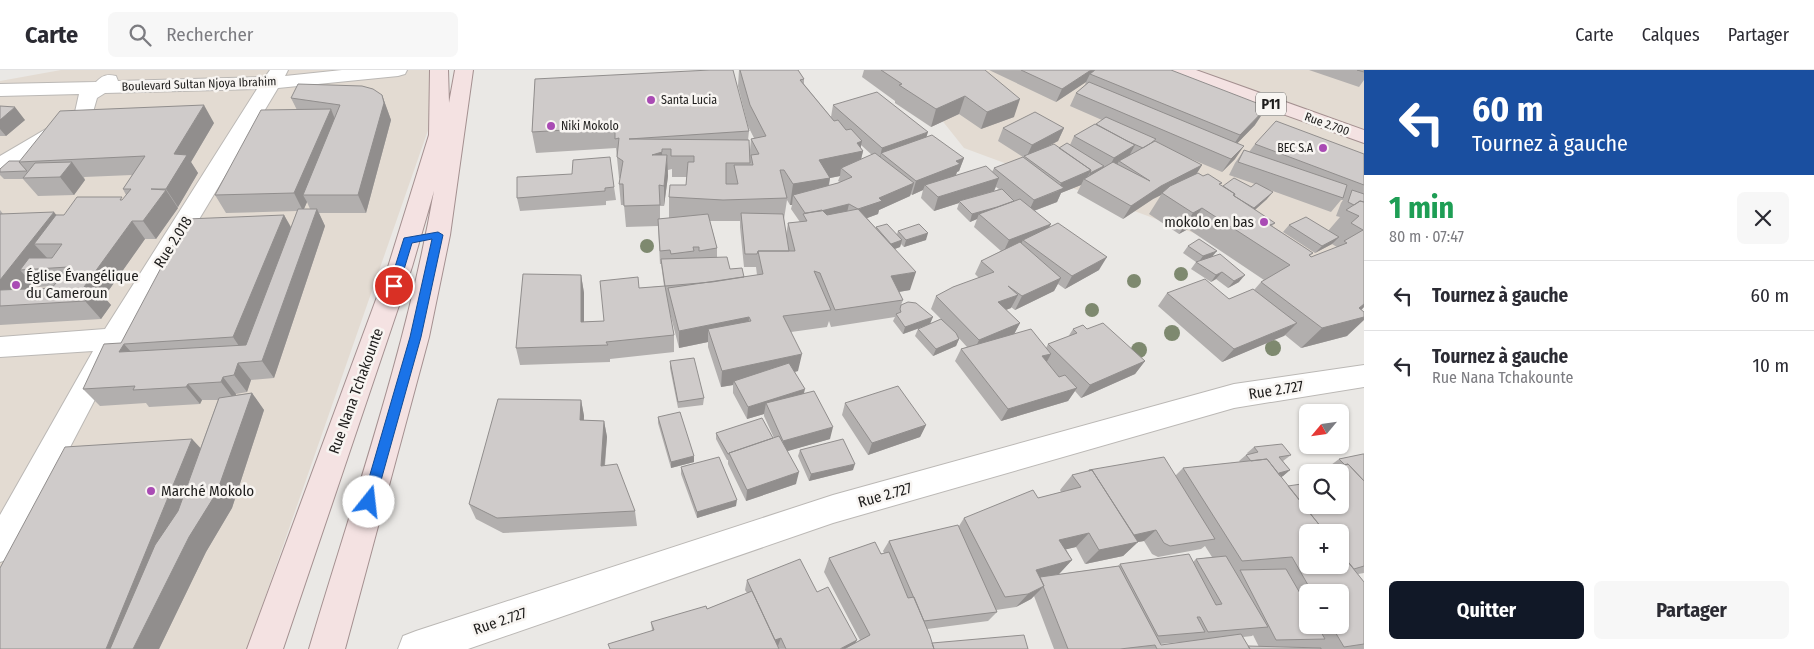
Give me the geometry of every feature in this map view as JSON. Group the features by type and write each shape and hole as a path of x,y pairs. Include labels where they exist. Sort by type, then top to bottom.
{"main road":[{"name":"Rue Nana Tchakounte","path":"265,649 400,267 439,135 439,70"},
{"path":"326,649 416,337 438,235 464,70"},
{"name":"Rue 2.700","path":"1178,70 1364,138"},
{"path":"408,240 438,235"}],"street":[{"path":"0,165 84,115 88,95 102,87 118,70"},
{"name":"Boulevard Sultan Njoya Ibrahim","path":"0,90 102,87 398,70"},
{"name":"Rue 2.018","path":"0,547 113,339 275,76"},
{"path":"0,347 113,339"},
{"name":"Rue 2.727","path":"416,649 833,509 1234,396 1364,376"}],"shaded area":[{"name":"Marché Mokolo","path":"61,70 449,70 247,649 0,649 0,81"},
{"name":"mokolo en bas","path":"902,70 1364,70 1364,296 964,148"}],"building":[{"path":"733,70 749,131 629,139 749,140 750,163 726,163 726,184 738,184 734,165 753,165 751,155 759,154 751,139 766,136 750,105 740,70 798,70 804,79 800,80 834,121 838,120 846,130 851,129 862,141 857,143 863,151 819,160 830,178 793,184 784,170 780,170 787,198 723,200 669,197 670,185 686,185 688,162 694,162 694,156 671,156 671,149 662,149 662,152 652,155 667,155 664,186 659,185 660,205 624,206 623,184 619,184 623,161 617,157 619,138 615,139 615,127 532,132 535,79"},
{"path":"881,70 985,70 1020,99 987,112 965,96 936,109 899,85 902,84"},
{"path":"1021,70 1091,70 1062,89"},
{"path":"1095,70 1171,70 1267,107 1240,135 1090,74"},
{"path":"1089,82 1244,146 1231,159 1076,93"},
{"path":"298,84 362,86 373,89 382,95 384,103 358,195 303,195 340,105 291,98"},
{"path":"877,92 928,132 882,148 833,105"},
{"path":"204,105 174,154 187,155 166,189 151,189 166,190 143,221 132,221 84,287 96,287 85,301 0,306 0,290 52,288 68,267 20,270 29,258 52,258 62,244 34,244 56,215 64,215 77,197 122,197 120,200 122,200 131,189 123,189 145,156 19,162 60,111"},
{"path":"0,106 15,107 0,120"},
{"path":"331,109 294,193 215,195 261,110"},
{"path":"1035,112 1064,128 1032,145 1003,128"},
{"path":"1106,117 1156,139 1143,148 1127,141 1096,124"},
{"path":"1276,121 1364,154 1364,185 1255,144"},
{"path":"1095,124 1135,145 1114,158 1074,136"},
{"path":"932,135 964,158 956,161 960,164 916,181 881,153"},
{"path":"1155,141 1202,165 1161,186 1131,206 1084,179 1113,162 1150,181 1119,161"},
{"path":"1067,143 1104,166 1090,173 1091,170 1059,148"},
{"path":"1054,144 1091,170 1061,183 1024,156"},
{"path":"1244,150 1347,185 1343,198 1238,162"},
{"path":"875,153 914,183 879,198 882,201 858,209 849,204 805,213 793,195 838,183 852,177 841,168"},
{"path":"610,157 614,187 605,188 605,191 517,198 517,177 572,174 573,160"},
{"path":"1023,157 1064,188 1034,200 994,168"},
{"path":"9,161 20,161 27,171 0,172 0,169"},
{"path":"72,162 60,177 23,178 35,163"},
{"path":"986,166 999,178 938,197 925,185"},
{"path":"1198,173 1203,176 1208,174 1222,183 1219,184 1275,223 1270,225 1313,253 1309,255 1311,257 1347,243 1344,241 1363,230 1351,223 1359,216 1346,210 1360,201 1364,202 1364,304 1359,308 1364,312 1364,317 1322,328 1261,282 1290,265 1202,208 1193,213 1162,193 1170,186"},
{"path":"1234,178 1251,187 1256,183 1273,192 1254,208 1234,196 1235,194 1223,186"},
{"path":"1002,189 1014,201 972,214 959,201"},
{"path":"1352,190 1364,194 1364,202 1360,201 1354,205 1348,202"},
{"path":"1020,199 1051,224 1009,240 979,214"},
{"path":"298,209 317,209 262,361 238,363 234,375 223,377 221,382 188,384 186,387 133,390 135,386 83,389 104,344 121,343 187,219 284,215 233,337 124,344 119,352 246,345"},
{"path":"858,209 916,272 891,276 903,300 835,310 820,273 814,271 831,310 783,316 802,354 722,371 708,329 751,321 749,317 679,331 668,288 763,274 758,251 795,251 788,223 807,221 803,214 822,210 827,215"},
{"path":"54,212 0,280 0,214"},
{"path":"741,213 783,214 789,251 758,251 757,254 745,254"},
{"path":"708,214 717,248 699,251 699,247 693,247 694,251 671,254 670,250 660,251 658,219"},
{"path":"1306,217 1339,237 1322,246 1289,225"},
{"path":"1058,223 1107,257 1072,276 1023,240"},
{"path":"887,224 902,240 891,244 876,227"},
{"path":"919,224 928,233 906,240 898,231"},
{"path":"1199,239 1217,251 1203,256 1188,246"},
{"path":"1020,242 1061,278 1022,296 1008,286 1018,295 998,302 1020,323 979,340 936,296 953,287 994,272 981,261"},
{"path":"1220,254 1245,275 1234,281 1222,272 1216,275 1196,262"},
{"path":"727,257 730,269 742,268 744,277 665,286 661,259"},
{"path":"523,274 581,275 581,322 604,321 600,281 638,277 639,288 665,286 674,335 606,342 608,345 516,348"},
{"path":"1205,279 1229,299 1253,289 1297,323 1234,349 1167,293"},
{"path":"908,302 916,303 933,317 905,327 896,314 901,312 901,305"},
{"path":"941,319 956,333 959,339 936,349 918,329"},
{"path":"1103,323 1145,361 1090,385 1048,344 1077,333 1073,329 1083,325 1087,329"},
{"path":"1031,329 1051,354 1042,356 1059,377 1065,375 1077,388 1008,409 961,349"},
{"path":"694,358 704,398 678,402 670,361"},
{"path":"789,363 805,389 748,407 734,381"},
{"path":"898,386 926,425 872,443 845,403"},
{"path":"814,391 833,427 783,441 766,403"},
{"path":"252,393 217,492 189,537 133,649 110,649 155,545 178,511 219,398"},
{"path":"498,399 581,400 580,420 604,421 601,466 617,464 635,511 497,518 469,504"},
{"path":"680,412 694,456 671,462 658,417"},
{"path":"762,418 773,438 728,454 716,433"},
{"path":"779,436 799,472 747,490 729,453"},
{"path":"192,439 106,649 0,649 0,568 65,447"},
{"path":"843,439 855,464 811,474 800,450"},
{"path":"1282,444 1291,455 1279,457 1290,470 1279,473 1282,476 1280,476 1267,459 1251,461 1246,455 1258,452 1254,447"},
{"path":"1364,454 1364,481 1349,464 1344,464 1339,459"},
{"path":"719,457 737,500 697,512 681,467"},
{"path":"1164,457 1215,539 1170,546 1164,543 1156,530 1134,535 1092,470 1089,471 1089,470"},
{"path":"1267,459 1299,499 1299,514 1311,514 1319,524 1299,524 1299,569 1292,557 1242,561 1183,468"},
{"path":"1349,465 1364,481 1364,566 1354,569 1349,563 1349,524 1319,524 1311,514 1349,514"},
{"path":"1092,470 1138,542 1099,550 1089,533 1059,540 1072,560 1036,570 1044,586 1028,594 1005,597 964,518 1033,490 1038,498 1081,487 1072,475"},
{"path":"1299,484 1299,500 1288,486"},
{"path":"958,525 997,612 924,621 889,541"},
{"path":"875,542 881,554 889,552 908,598 914,597 934,649 844,649 870,635 829,558"},
{"path":"1189,554 1216,605 1222,604 1196,559 1226,556 1268,627 1208,632 1200,617 1197,617 1205,632 1158,636 1120,564"},
{"path":"800,559 817,592 828,587 857,640 840,649 786,649 781,638 775,640 747,580"},
{"path":"1349,563 1364,582 1364,644 1344,647 1336,634 1349,634 1349,584 1307,584 1302,574 1349,574"},
{"path":"1119,566 1161,645 1241,634 1250,649 1157,649 1155,645 1120,649 1068,649 1040,577"},
{"path":"1286,569 1299,591 1299,634 1322,634 1325,639 1276,640 1240,570"},
{"path":"752,591 779,649 610,649 608,644 654,630 651,622 706,606 707,609"},
{"path":"1024,635 1028,649 934,649 932,643"},
{"path":"1248,646 1321,648 1321,649 1250,649"}],"place":[{"name":"Santa Lucia","path":"651,100"},
{"name":"Niki Mokolo","path":"551,126"},
{"name":"BEC S.A","path":"1323,148"},
{"name":"mokolo en bas","path":"1264,222"},
{"name":"Église Évangélique du Cameroun","path":"16,285"},
{"name":"Marché Mokolo","path":"151,491"}],"route":[{"path":"369,502 416,337 438,235 408,240 394,286"}]}
